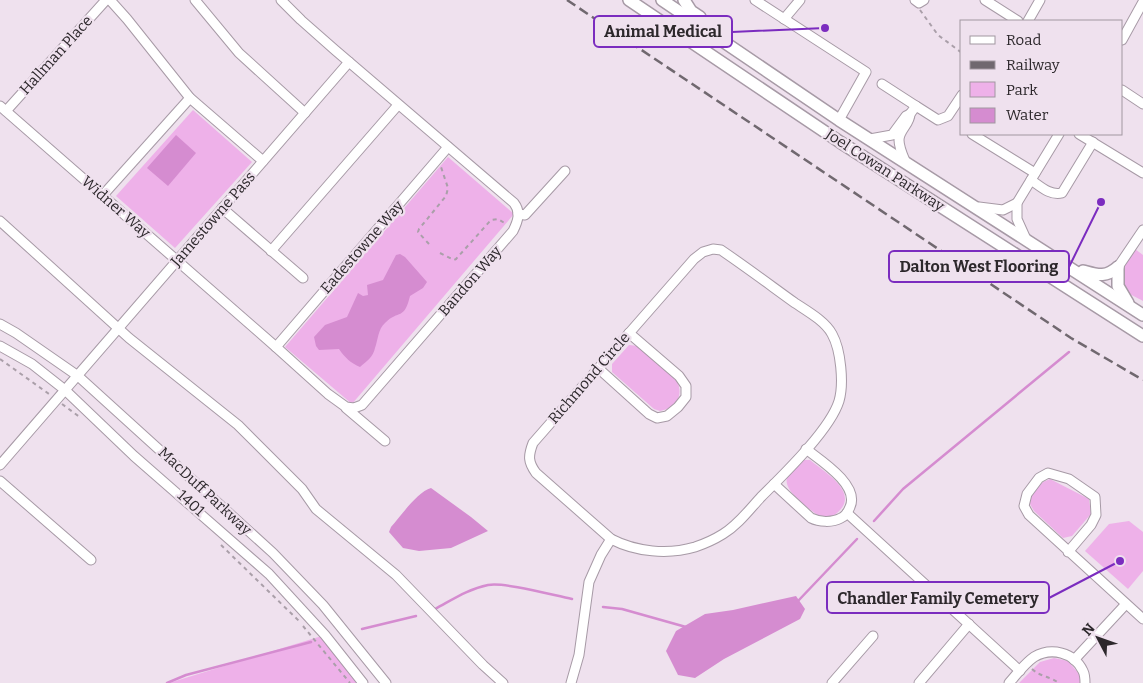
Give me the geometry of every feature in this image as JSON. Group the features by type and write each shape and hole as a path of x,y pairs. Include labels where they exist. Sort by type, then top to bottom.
{"main road":[{"name":"Joel Cowan Parkway","path":"629,0 840,142 1143,336"},
{"name":"Joel Cowan Parkway","path":"662,0 839,120 1143,315"},
{"path":"684,0 690,11 750,52 765,70"},
{"path":"1067,266 1100,276 1112,272 1118,267"},
{"path":"1118,267 1118,286 1131,307"}],"street":[{"name":"Hallman Place","path":"3,108 106,0"},
{"path":"110,0 190,98 263,161"},
{"path":"195,0 239,53 305,114"},
{"path":"281,0 301,20 398,105 514,203 518,214 516,227"},
{"path":"755,0 866,72 839,120"},
{"path":"784,19 800,0"},
{"path":"985,0 1016,20"},
{"path":"1029,20 1040,0"},
{"path":"1123,38 1143,2"},
{"name":"Jamestowne Pass","path":"0,465 349,62"},
{"path":"882,84 938,120 948,116 960,98"},
{"path":"1123,91 1143,104"},
{"path":"103,195 190,98"},
{"path":"271,251 398,105"},
{"path":"870,139 892,136 906,116 916,106"},
{"name":"Widner Way","path":"3,108 177,261"},
{"path":"906,163 899,137 910,118 910,114"},
{"path":"973,135 1033,177 1052,193 1056,194 1062,193 1093,142"},
{"path":"1026,240 1017,219 1017,204 1058,135"},
{"path":"1081,135 1143,173"},
{"name":"Eadestowne Way","path":"276,347 448,147"},
{"path":"518,214 525,215 565,171"},
{"path":"976,207 1003,210 1017,204"},
{"path":"222,208 303,278"},
{"path":"0,221 129,338 238,426 302,489 316,509 396,575 483,665 503,683"},
{"name":"Bandon Way","path":"346,407 354,408 362,405 516,227"},
{"path":"1118,267 1143,230"},
{"name":"Richmond Circle","path":"713,249 721,250 809,313 832,334 839,355 842,379 839,401 824,428 733,527 722,535 695,547 676,551 645,550 624,546 611,539 536,473 530,464 528,455 533,443 629,333 694,259 703,252 713,249"},
{"path":"177,261 328,394 385,441"},
{"name":"MacDuff Parkway","path":"0,324 78,376 272,553 323,605 386,683"},
{"path":"598,368 649,414 658,418 667,416 686,397 686,386 679,376 629,333"},
{"name":"MacDuff Parkway","path":"0,346 32,364 66,390 134,456 268,574 325,635 363,683"},
{"path":"774,484 811,518 818,521 840,519 847,513 852,504 852,495 847,485 838,475 806,449"},
{"path":"1068,552 1091,525 1096,515 1095,497 1069,480 1048,473 1039,478 1027,494 1024,506 1029,515 1068,552 1143,619"},
{"path":"0,481 91,560"},
{"path":"847,513 1020,671"},
{"path":"571,683 579,655 589,582 601,555 611,539"},
{"path":"1074,660 1126,604"},
{"path":"919,683 969,624"},
{"path":"832,683 873,636"},
{"path":"1009,683 1027,664 1042,653 1053,651 1064,654 1074,660 1083,672 1085,683"}],"path":[{"path":"919,2 938,35 960,52"},
{"path":"429,244 418,232 419,229 446,196 448,188 442,168 437,160"},
{"path":"440,253 454,260 456,259 491,220 498,219 516,227"},
{"path":"0,359 83,420"},
{"path":"221,545 301,624 350,683"},
{"path":"1027,664 1040,676 1052,678 1057,683"}],"green space":[{"path":"193,110 252,162 175,248 116,196"},
{"path":"448,157 514,214 352,404 285,347"},
{"path":"1135,249 1143,255 1143,301 1125,290 1121,280 1123,269"},
{"path":"629,345 638,346 677,381 680,392 679,396 677,401 670,407 660,411 654,409 612,372 612,364"},
{"path":"802,460 810,460 840,485 845,500 842,508 833,516 819,516 798,499 789,488 787,478"},
{"path":"1050,479 1089,499 1091,514 1072,536 1063,538 1034,511 1030,504 1030,495 1043,482"},
{"path":"1129,521 1143,532 1143,571 1128,589 1085,551 1109,524"},
{"path":"325,635 363,683 169,683"},
{"path":"1054,658 1068,661 1080,675 1081,683 1019,683 1040,662"}],"water":[{"path":"176,135 196,153 168,186 147,168"},
{"path":"400,254 405,257 427,282 423,288 410,296 406,309 403,312 383,325 373,354 369,359 360,367 348,360 339,349 319,350 314,337 325,325 347,317 358,293 363,296 368,295 367,285 383,280 396,255"},
{"path":"431,488 488,531 451,548 419,551 403,548 389,532 391,527 420,494"},
{"path":"796,596 805,609 800,619 724,659 695,678 678,675 666,651 676,631 705,614 733,610"}],"waterway":[{"path":"874,521 903,489 1069,352"},
{"path":"798,601 857,539"},
{"path":"435,609 467,592 488,585 517,587 572,599"},
{"path":"603,607 622,609 686,627"},
{"path":"362,629 416,616"},
{"path":"167,683 186,675 311,642"}],"railway":[{"path":"567,0 1071,338 1143,380"}],"place":[{"name":"Animal Medical","path":"825,28"},
{"name":"Dalton West Flooring","path":"1101,202"},
{"name":"Chandler Family Cemetery","path":"1120,561"}]}
